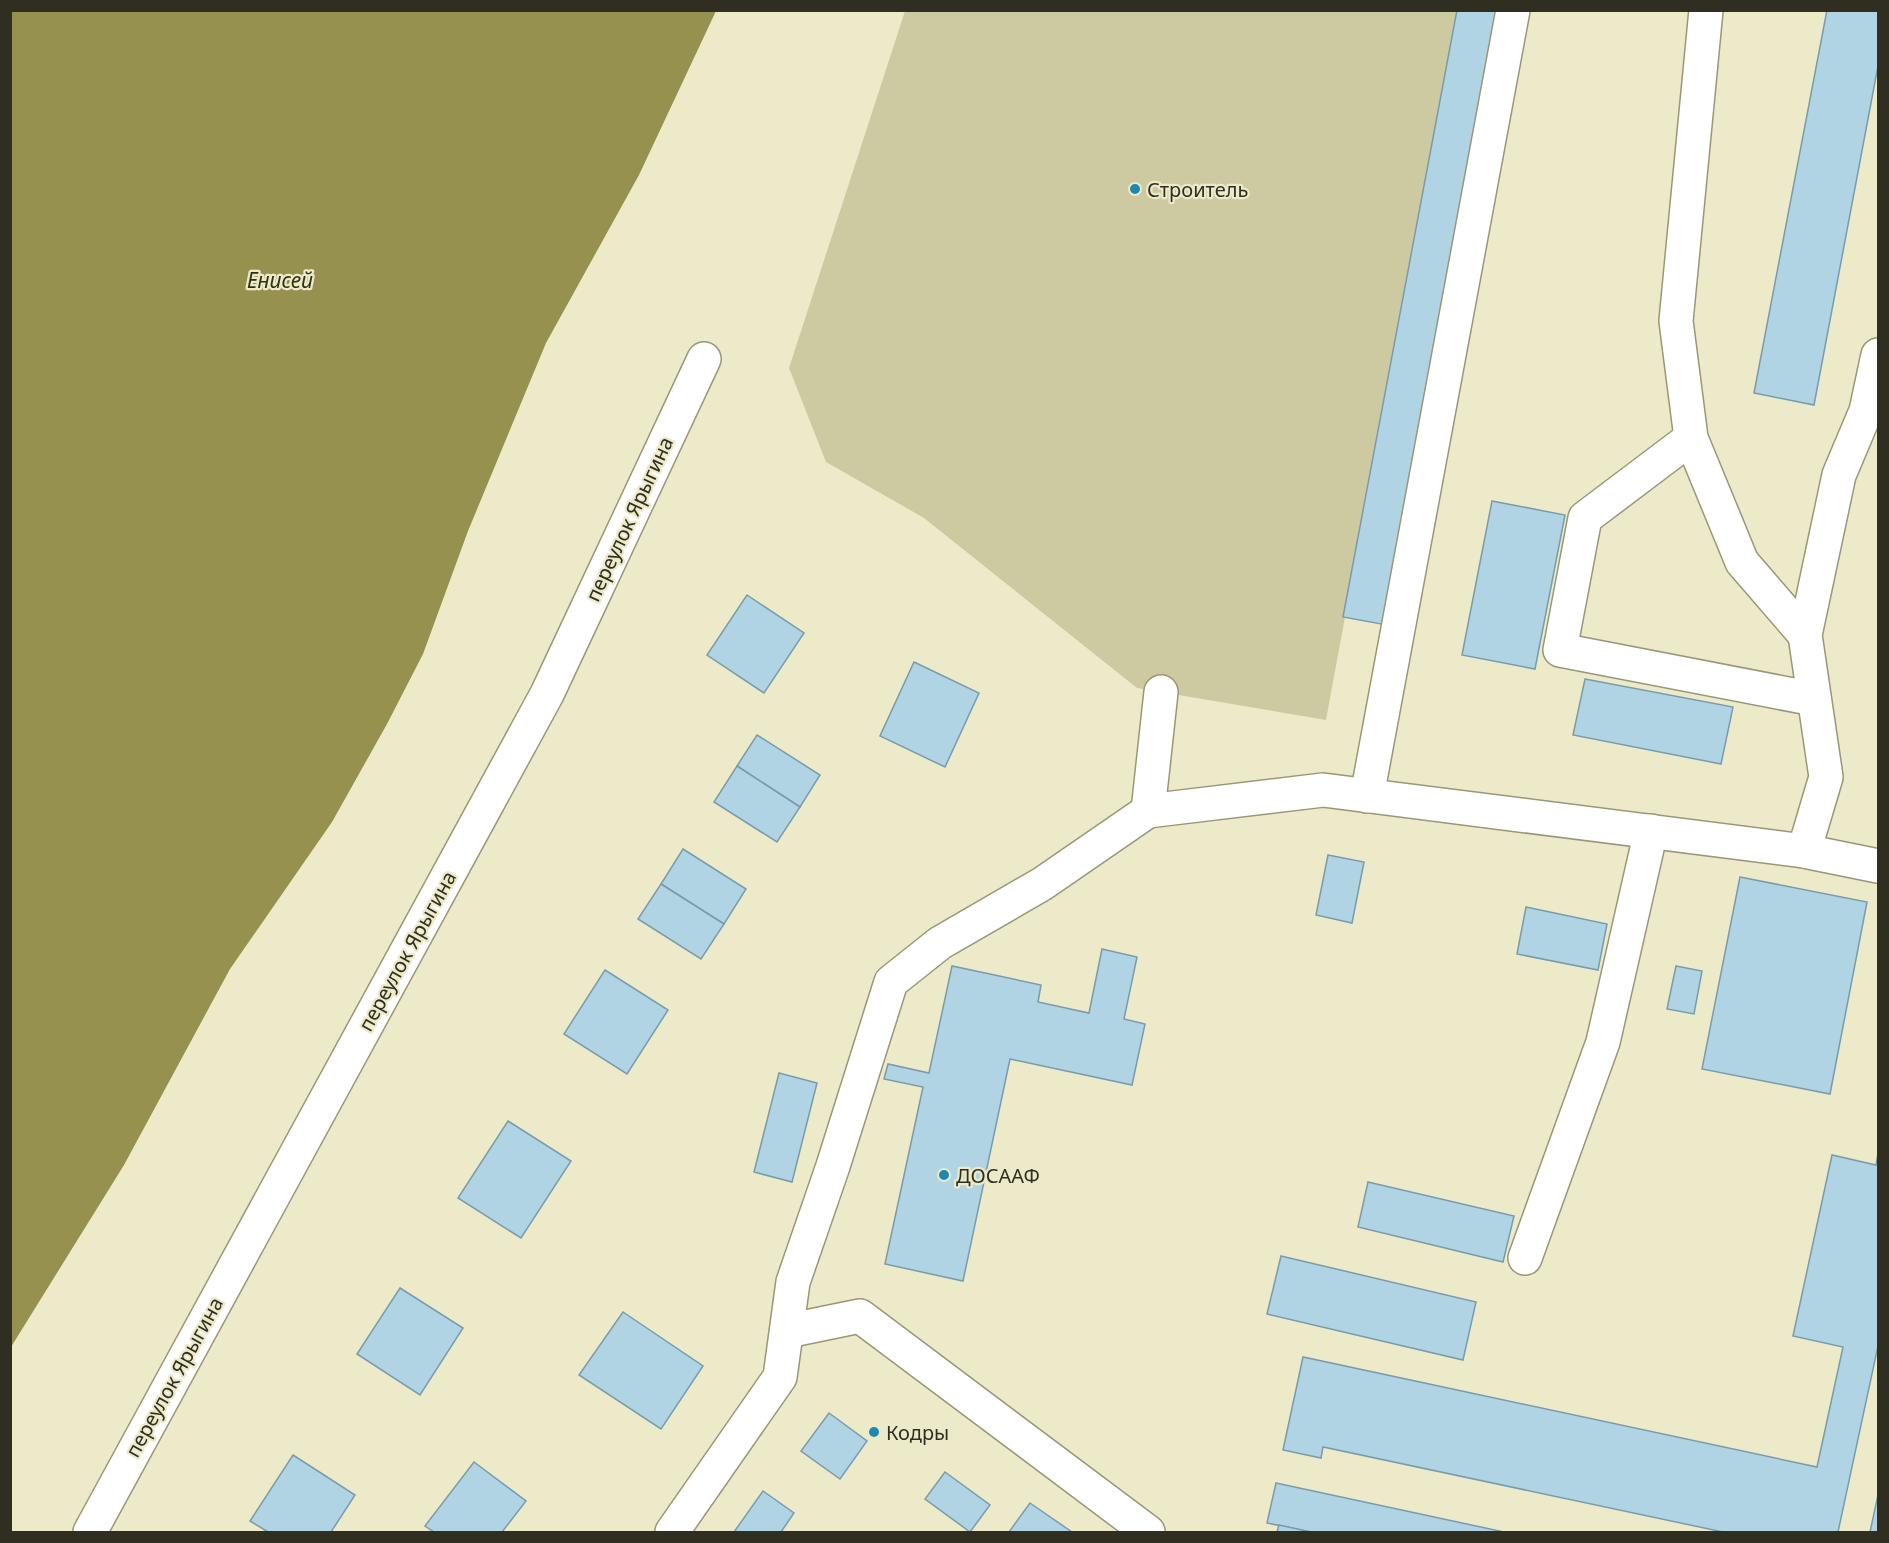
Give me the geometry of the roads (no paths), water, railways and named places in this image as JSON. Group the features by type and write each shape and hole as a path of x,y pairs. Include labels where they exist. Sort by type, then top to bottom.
{"street":[{"path":"1366,796 1513,10"},
{"path":"1706,10 1676,321 1691,438 1743,562 1805,635"},
{"path":"1804,851 1826,777 1805,635 1839,475 1866,411 1878,355"},
{"name":"переулок Ярыгина","path":"90,1533 547,694 704,359"},
{"path":"1691,438 1585,519 1560,650 1814,699"},
{"path":"1148,811 1161,692"},
{"path":"672,1533 780,1377 793,1282 833,1166 891,982 940,943 1042,884 1148,811 1323,790 1804,851 1878,866"},
{"path":"1525,1258 1603,1042 1651,831"},
{"path":"787,1331 860,1316 1148,1533"}],"water":[{"name":"Енисей","path":"11,10 716,11 639,175 546,343 468,531 423,654 387,724 332,822 230,969 124,1165 11,1347"}],"place":[{"name":"Строитель","path":"1135,189"},
{"name":"ДОСААФ","path":"944,1175"},
{"name":"Кодры","path":"874,1432"}]}
